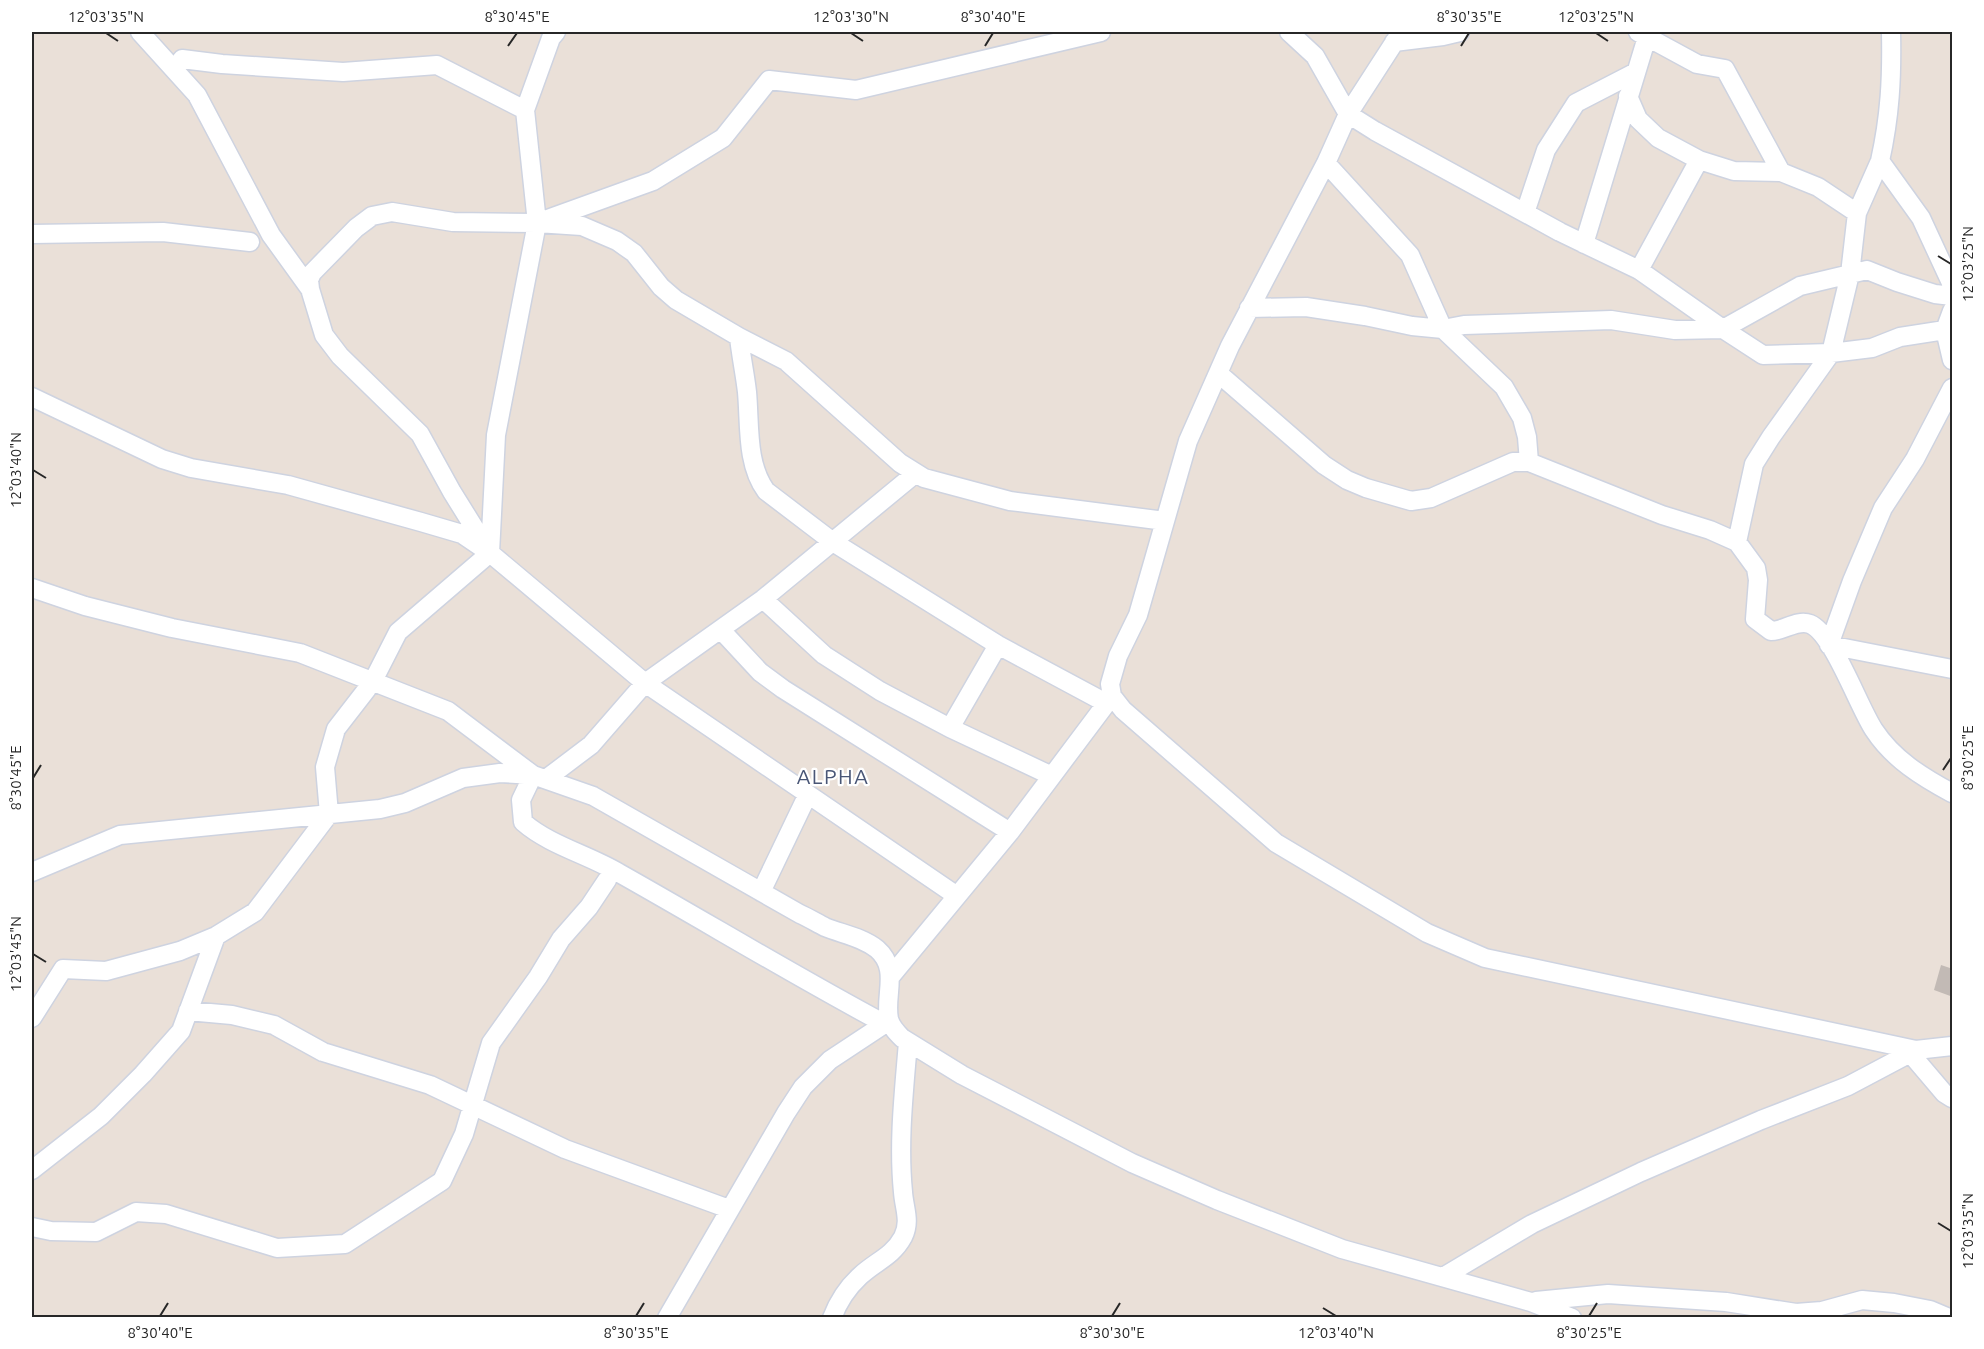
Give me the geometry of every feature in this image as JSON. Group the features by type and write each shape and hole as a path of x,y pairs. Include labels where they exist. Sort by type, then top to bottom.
{"street":[{"path":"140,32 197,95 271,235 310,289"},
{"path":"537,223 653,181 723,138 769,80 856,90 1101,32"},
{"path":"1289,32 1315,56 1348,114 1525,213 1639,270 1763,355 1831,353 1872,348 1900,337 1949,331"},
{"path":"891,976 1010,832 1109,699 1110,684 1118,656 1138,615 1188,441 1249,308 1326,163 1348,114 1397,37 1443,36 1460,32"},
{"path":"1737,542 1754,464 1831,353 1850,274 1857,213 1880,161 1888,122 1892,65 1891,32"},
{"path":"32,1018 63,969 106,971 180,951 216,936 255,912 329,814 325,767 336,729 370,685 398,632 490,553 496,435 537,223 525,110 552,34"},
{"path":"1584,244 1636,72 1643,34 1697,64 1725,69 1782,172"},
{"path":"182,59 343,72 436,65 525,110"},
{"path":"1525,213 1546,150 1576,103 1636,72"},
{"path":"1628,96 1638,119 1658,138 1699,160 1734,171 1782,172 1818,187 1857,213"},
{"path":"1639,270 1699,160"},
{"path":"1880,161 1921,218 1953,285"},
{"path":"1326,163 1410,255 1443,329 1504,387 1522,417 1527,437 1529,462"},
{"path":"490,553 452,492 420,434 340,356 324,335 309,280 312,273 356,228 372,216 392,212 453,222 582,226 617,241 634,253 676,300 739,337 786,361 900,463 924,478 1011,501 1165,521"},
{"path":"32,234 163,232 250,242"},
{"path":"1249,308 1306,307 1412,326 1443,329 1464,325 1611,320 1676,330 1723,329 1800,286 1867,270 1935,294 1953,296"},
{"path":"1953,311 1949,331 1953,360"},
{"path":"739,337 753,466 758,480 766,491 833,542 998,645 1109,699 1276,843 1427,933 1485,958 1913,1051 1953,1046"},
{"path":"1218,373 1324,465 1347,480 1389,494 1411,501 1431,498 1513,462 1529,462 1737,542 1756,568 1758,580 1755,619 1771,631 1780,631 1803,622 1813,625 1823,634 1851,682 1873,729 1892,752 1917,773 1953,793"},
{"path":"1829,645 1852,581 1883,508 1915,459 1953,388"},
{"path":"32,397 162,459 191,468 288,485 462,534 490,553 645,683 957,896"},
{"path":"916,473 763,599 645,683 591,745 540,777 521,800 523,822 536,833 597,860 831,996 887,1023 908,1042 962,1075 1132,1163 1217,1200 1342,1249 1531,1302 1572,1317"},
{"path":"32,588 86,606 172,628 300,653 370,685 448,711 540,777"},
{"path":"763,599 824,655 880,691 950,728 1052,776"},
{"path":"721,630 760,672 783,689 1010,832"},
{"path":"950,728 998,645"},
{"path":"1829,645 1953,669"},
{"path":"32,872 120,835 380,809 405,803 463,778 500,773 540,777 592,796 825,926 867,942 878,950 891,976 887,1023"},
{"path":"761,892 808,794"},
{"path":"32,1227 51,1231 96,1232 136,1212 166,1214 277,1248 345,1244 442,1181 464,1134 491,1043 538,977 561,939 590,907 607,880"},
{"path":"32,1170 101,1116 181,1031 216,936"},
{"path":"188,1011 232,1015 274,1025 323,1052 430,1085 565,1149 729,1209"},
{"path":"667,1317 803,1087 830,1060 887,1023"},
{"path":"832,1317 839,1301 859,1276 893,1252 904,1234 908,1217 903,1195 900,1149 908,1042"},
{"path":"1913,1051 1944,1093 1953,1098"},
{"path":"1443,1277 1532,1224 1641,1172 1761,1120 1848,1086 1913,1051"},
{"path":"1531,1302 1608,1294 1725,1302 1796,1313 1822,1311 1863,1300 1894,1302 1949,1317"}],"building":[{"path":"1941,965 1953,969 1953,997 1934,990"}],"district":[{"name":"ALPHA","path":"833,776"}]}
